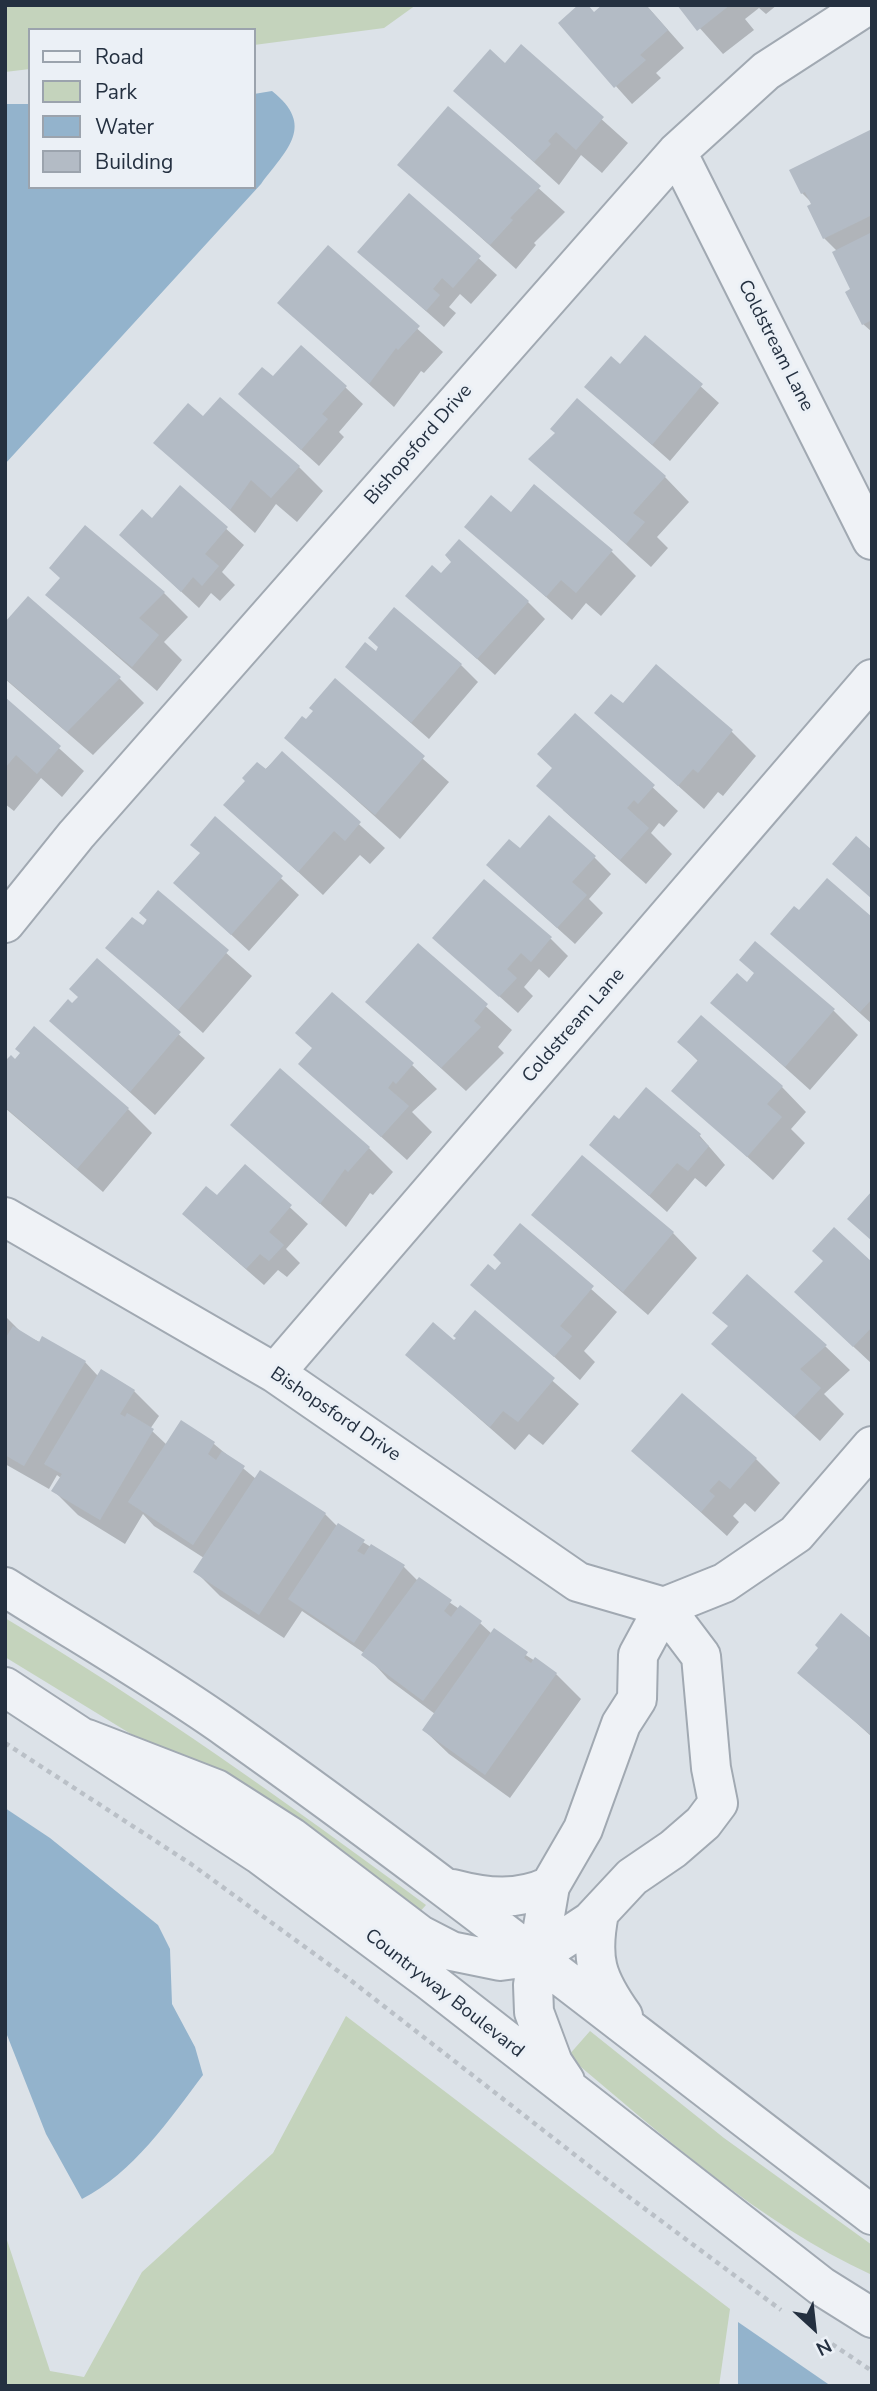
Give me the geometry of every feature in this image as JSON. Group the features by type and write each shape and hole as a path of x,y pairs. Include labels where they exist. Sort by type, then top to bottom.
{"street":[{"name":"Bishopsford Drive","path":"5,923 76,835 677,152 766,71 869,5"},
{"name":"Coldstream Lane","path":"677,152 872,540"},
{"name":"Coldstream Lane","path":"275,1373 872,679"},
{"name":"Bishopsford Drive","path":"5,1217 275,1373 578,1582 664,1607"},
{"path":"575,2095 553,2063 534,2012 533,1985 550,1886 583,1829 621,1724 637,1699 638,1655 664,1607 724,1583 796,1534 872,1446"},
{"path":"5,1587 226,1727 538,1956 639,2037 872,2215"},
{"path":"87,1739 216,1789 291,1837 420,1935 450,1951 499,1961 538,1956 599,1913 632,1877 673,1849 703,1823 718,1803 711,1768 701,1656 664,1607"},
{"name":"Countryway Boulevard","path":"5,1686 259,1854 430,1981 821,2286 872,2318"},
{"path":"442,1885 498,1898 534,1894 550,1886"},
{"path":"599,1913 594,1959 600,1979 639,2037"}],"path":[{"path":"5,1743 191,1864 349,1979 628,2197 786,2313"},
{"path":"829,2342 872,2371"}],"green space":[{"path":"5,5 416,5 384,28 256,45 256,28 28,28 28,69 5,72"},
{"path":"5,1618 113,1685 219,1756 426,1905 418,1914 219,1771 131,1734 5,1657"},
{"path":"346,2016 730,2309 719,2386 5,2386 5,2234 50,2371 84,2377 142,2272 273,2153"},
{"path":"590,2031 724,2138 872,2245 872,2275 830,2254 751,2204 713,2176 568,2056"}],"water":[{"path":"272,91 292,115 295,127 293,138 280,160 261,184 5,464 5,104 28,104 28,189 256,189 256,94"},
{"path":"5,1808 50,1838 158,1925 170,1949 172,2004 195,2047 203,2075 134,2160 118,2175 82,2199 46,2134 5,2030"},
{"path":"738,2322 831,2386 738,2386"}],"building":[{"path":"578,5 588,5 594,12 602,5 646,5 668,30 640,55 646,60 614,88 558,23"},
{"path":"677,5 730,5 697,31"},
{"path":"521,44 604,117 576,150 556,132 548,141 551,144 534,162 453,91 490,49 505,63"},
{"path":"448,106 541,186 510,218 513,220 490,245 397,165"},
{"path":"872,129 872,215 823,239 807,206 811,204 805,192 801,194 789,170"},
{"path":"409,193 481,256 453,288 442,278 433,289 440,295 426,311 357,252"},
{"path":"872,232 872,320 862,325 845,292 850,289 832,252"},
{"path":"328,245 420,326 398,350 396,348 369,384 277,303"},
{"path":"645,335 703,384 652,445 584,387 611,356 620,364"},
{"path":"301,345 347,386 322,414 328,419 301,450 238,394 262,367 273,376"},
{"path":"220,397 300,466 271,498 251,480 230,510 153,443 188,403 203,416"},
{"path":"577,398 666,476 633,513 645,522 626,544 528,459 555,433 550,429"},
{"path":"534,484 613,550 576,593 561,580 546,597 464,527 491,495 511,512"},
{"path":"180,485 228,527 205,554 219,566 202,586 193,577 181,592 119,535 142,509 152,518"},
{"path":"85,525 165,592 139,618 159,635 132,667 45,595 60,578 49,568"},
{"path":"459,539 529,601 477,659 405,596 432,565 441,573 451,562 445,555"},
{"path":"28,596 121,677 67,732 5,678 5,622"},
{"path":"394,607 462,664 411,723 345,667 365,642 376,651 378,647 368,638"},
{"path":"656,664 733,730 698,773 693,769 678,786 594,713 611,694 623,703"},
{"path":"335,678 425,756 375,815 284,738 302,716 306,719 313,711 309,708"},
{"path":"5,697 61,746 37,774 16,755 5,768"},
{"path":"575,713 655,785 638,804 634,800 627,808 649,828 620,860 536,786 552,768 537,754"},
{"path":"282,751 361,822 345,841 334,831 298,872 223,805 245,781 242,778 257,762 266,769"},
{"path":"549,815 596,856 572,882 587,895 557,928 486,865 509,839 520,848"},
{"path":"215,816 283,876 231,935 173,883 200,853 190,845"},
{"path":"856,836 872,850 872,899 832,864"},
{"path":"827,878 872,917 872,999 860,1012 770,934 794,906 799,910"},
{"path":"484,879 552,937 531,962 521,953 507,969 517,978 499,997 432,938"},
{"path":"158,890 229,950 178,1010 105,948 132,917 143,925 147,920 139,913"},
{"path":"755,941 835,1009 785,1067 710,1003 737,973 747,982 754,973 739,960"},
{"path":"418,943 488,1004 474,1021 481,1027 441,1068 365,1002"},
{"path":"97,958 181,1032 130,1092 49,1021 68,999 72,1003 78,997 69,989"},
{"path":"332,992 414,1063 396,1084 393,1081 388,1088 409,1106 381,1137 298,1064 312,1048 295,1033"},
{"path":"701,1015 783,1086 767,1104 782,1117 747,1157 671,1091 698,1060 677,1042"},
{"path":"34,1026 129,1108 77,1169 5,1107 5,1061 11,1055 15,1059 20,1053 15,1049"},
{"path":"280,1068 370,1147 348,1172 345,1169 320,1204 230,1125"},
{"path":"646,1087 701,1134 699,1137 709,1146 688,1171 677,1163 649,1196 589,1145 614,1115 619,1119"},
{"path":"582,1155 674,1232 623,1292 531,1215"},
{"path":"245,1164 292,1205 269,1232 284,1245 269,1261 260,1254 246,1269 182,1214 206,1186 217,1195"},
{"path":"872,1191 872,1241 847,1219"},
{"path":"520,1223 594,1286 560,1326 572,1336 554,1357 470,1285 488,1264 495,1270 501,1263 493,1255"},
{"path":"834,1227 872,1262 872,1327 853,1347 794,1292 823,1261 812,1251"},
{"path":"747,1274 827,1345 800,1369 821,1388 794,1417 711,1344 728,1326 712,1313"},
{"path":"475,1310 555,1378 518,1422 503,1411 490,1427 405,1355 433,1322 454,1340 456,1338 453,1336"},
{"path":"13,1326 39,1342 42,1336 86,1361 24,1466 5,1455 5,1339"},
{"path":"101,1369 135,1390 120,1414 125,1417 127,1413 154,1429 100,1520 51,1491 62,1474 44,1464"},
{"path":"682,1393 757,1458 730,1489 719,1480 709,1491 715,1496 701,1512 631,1451"},
{"path":"181,1420 215,1442 208,1454 216,1460 222,1451 245,1466 193,1545 128,1502"},
{"path":"260,1470 326,1513 259,1615 193,1572"},
{"path":"338,1523 365,1540 357,1551 364,1555 371,1544 405,1565 354,1643 288,1599"},
{"path":"419,1577 452,1600 444,1611 451,1617 460,1605 482,1621 423,1701 361,1655"},
{"path":"841,1613 872,1639 872,1736 797,1673 818,1648 815,1645"},
{"path":"494,1628 528,1652 524,1658 531,1663 535,1657 557,1673 485,1775 422,1730"}]}
